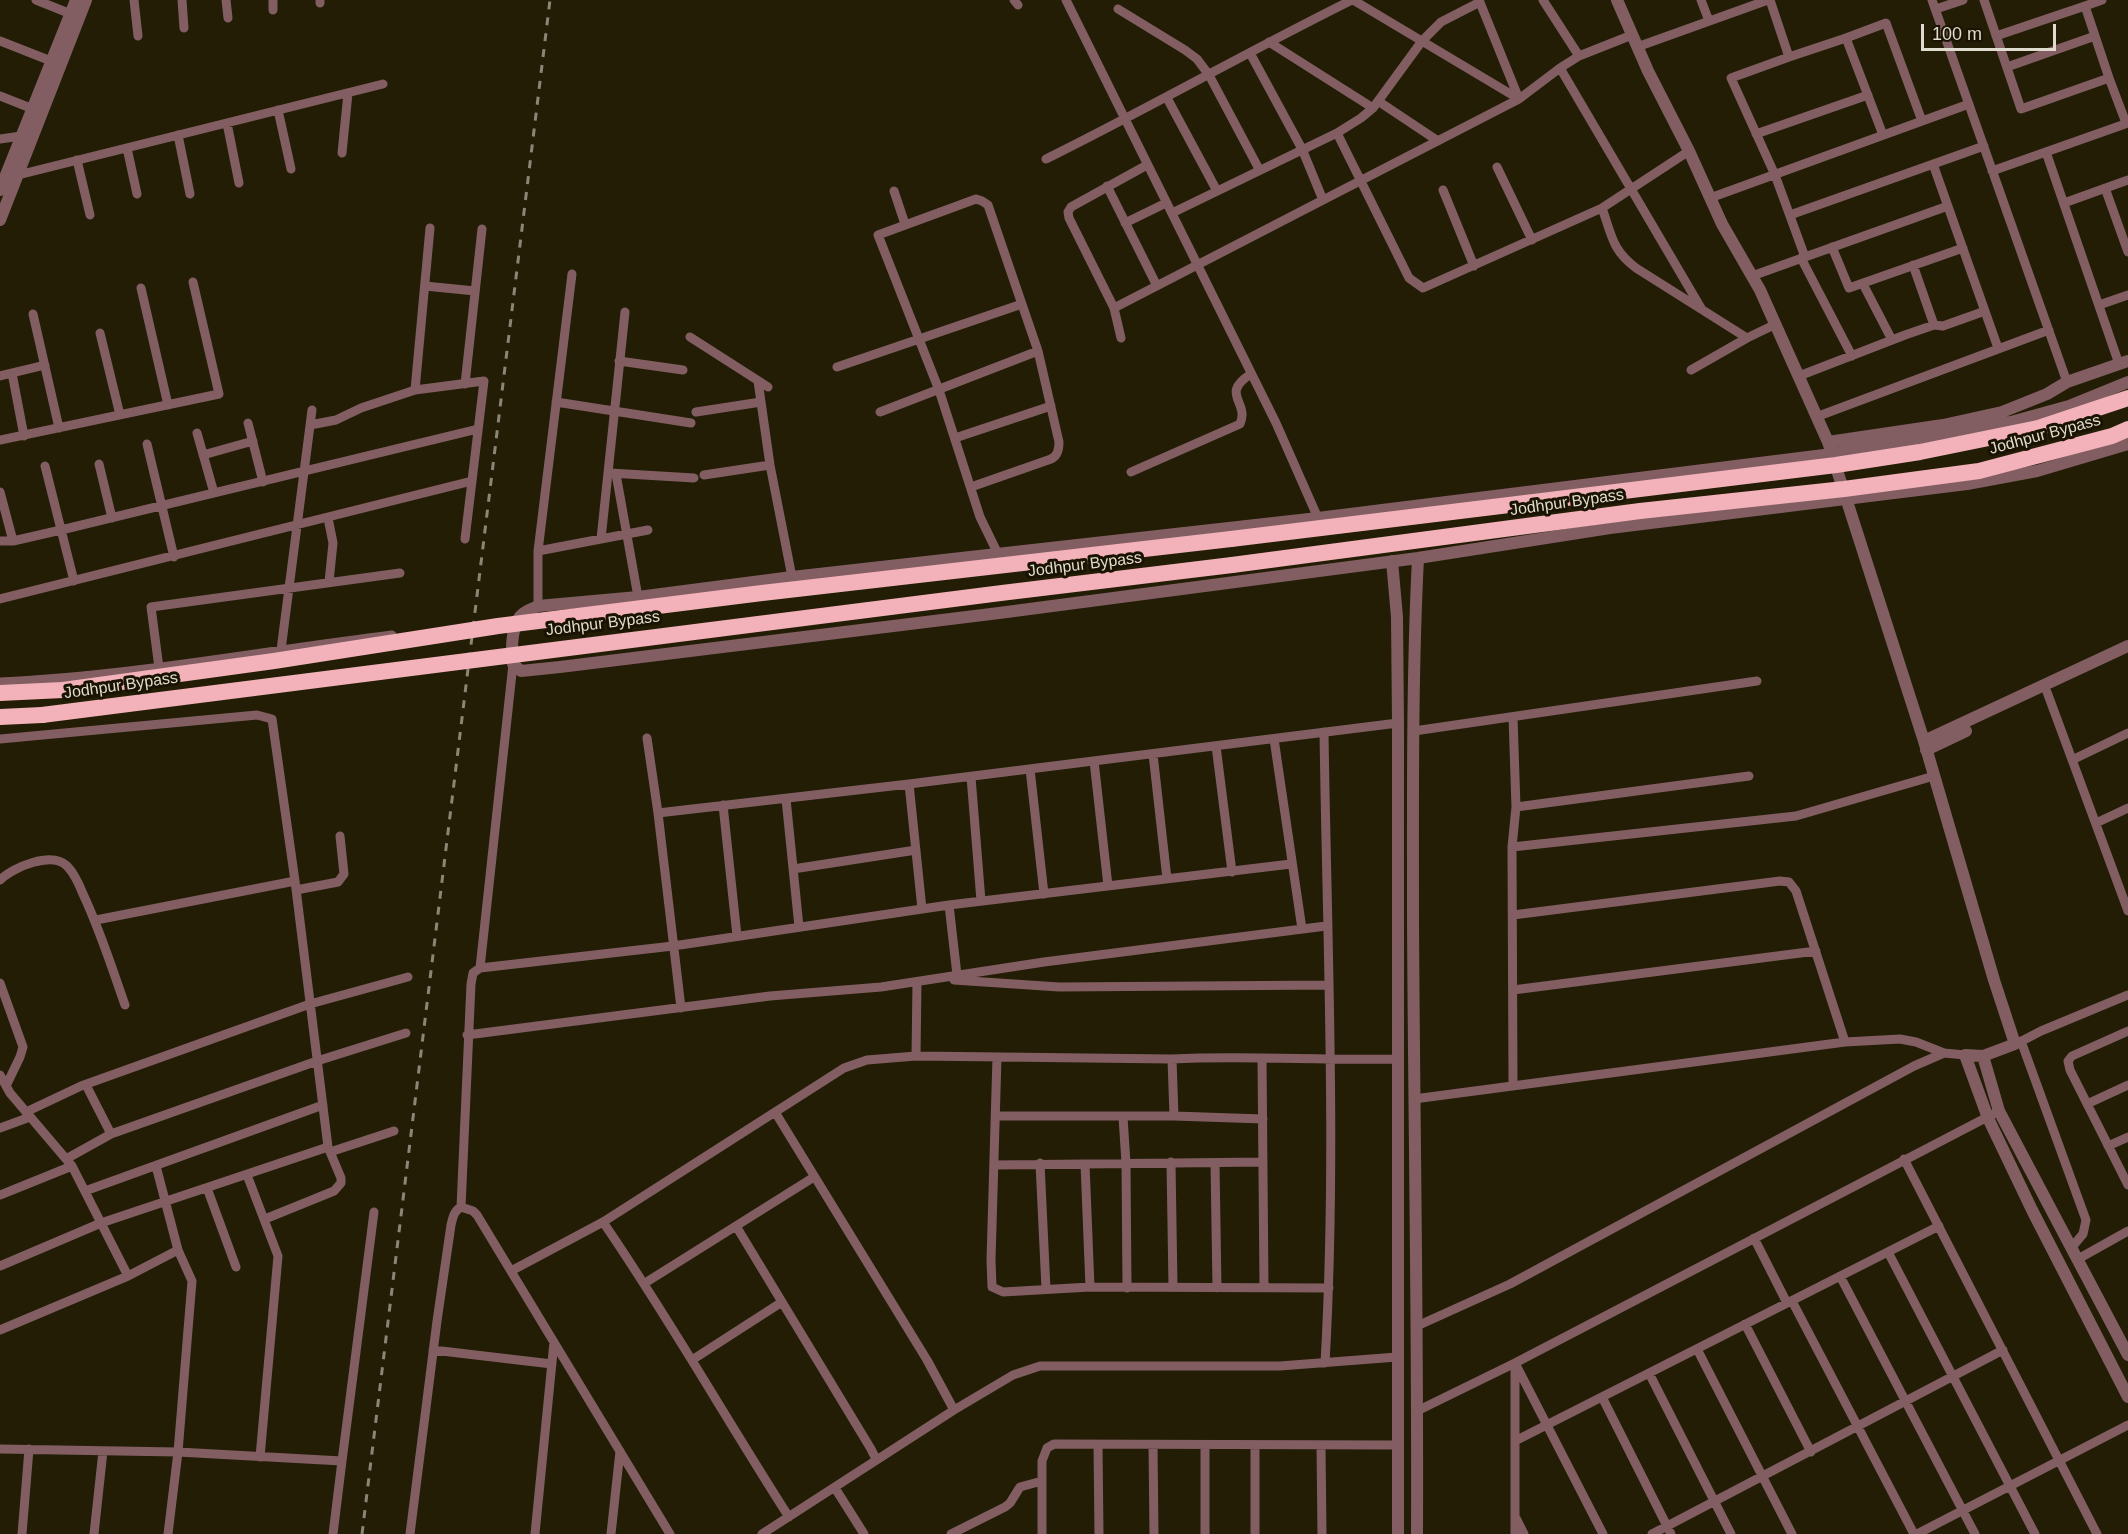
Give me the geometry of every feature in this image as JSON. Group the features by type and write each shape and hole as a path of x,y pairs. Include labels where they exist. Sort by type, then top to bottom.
{"highway":[{"path":"0,693 75,689 498,627 762,593 1231,538 1832,454 1920,452 2038,429 2128,398"},
{"name":"Jodhpur Bypass","path":"0,717 42,715 495,655 1232,565 1640,511 1845,494 1979,471 2112,436 2128,429"}],"street":[{"path":"36,0 71,14"},
{"path":"0,190 76,0"},
{"path":"0,220 86,0"},
{"path":"134,0 138,36"},
{"path":"182,0 184,28"},
{"path":"226,0 228,18"},
{"path":"1066,0 1251,374 1318,518"},
{"path":"1046,159 1353,0 1519,99"},
{"path":"1543,0 1579,56"},
{"path":"1617,0 1710,198 1776,324 1832,454 1925,746 1994,980 2086,1220 2083,1234 2072,1247"},
{"path":"1701,0 1709,21"},
{"path":"1114,308 1519,99 1579,56 1709,21 1769,0 1789,57"},
{"path":"1963,0 1934,5 2067,382"},
{"path":"1983,0 2021,109 2109,78"},
{"path":"1996,36 2102,0"},
{"path":"1172,213 1336,133 1361,118 1375,104 1422,41 1441,22 1479,1 1519,99"},
{"path":"1992,171 2127,123 2085,6"},
{"path":"1118,9 1197,59 1209,75 1259,170"},
{"path":"1852,356 1803,257 1775,175 1731,78 1886,23 1922,121"},
{"path":"2007,67 2095,36"},
{"path":"1846,38 1883,135"},
{"path":"0,41 51,61"},
{"path":"1269,42 1438,141"},
{"path":"1250,52 1302,148 1323,200"},
{"path":"1560,68 1701,308"},
{"path":"18,175 383,84"},
{"path":"342,153 348,93"},
{"path":"1756,134 1868,95"},
{"path":"0,96 33,109"},
{"path":"1167,98 1217,191"},
{"path":"1710,198 1969,104"},
{"path":"278,110 291,169"},
{"path":"227,123 239,183"},
{"path":"1336,133 1409,278 1422,288 1602,208 1689,151"},
{"path":"178,135 190,194"},
{"path":"0,139 21,136"},
{"path":"1790,215 1984,146"},
{"path":"127,148 137,194"},
{"path":"1832,454 2002,412 2047,394 2067,382 2124,362 2099,305 2046,152"},
{"path":"77,160 90,215"},
{"path":"1933,164 1998,348"},
{"path":"1121,338 1114,308 1068,212 1071,207 1147,165"},
{"path":"1497,167 1532,240"},
{"path":"2064,203 2128,180"},
{"path":"1107,186 1157,286"},
{"path":"2105,188 2124,228 2128,252"},
{"path":"1443,190 1474,266"},
{"path":"894,191 905,224"},
{"path":"971,487 1055,457 1059,442 1038,351 988,205 982,201 970,200 878,236 939,390 980,517 998,554"},
{"path":"1125,223 1166,203"},
{"path":"1752,276 1948,206"},
{"path":"1602,208 1617,250 1622,257 1686,301 1747,338"},
{"path":"415,390 430,228"},
{"path":"465,384 482,229"},
{"path":"1832,247 1849,288 1963,248"},
{"path":"1913,265 1934,325"},
{"path":"538,606 538,551 572,274"},
{"path":"0,440 219,394 194,282"},
{"path":"1863,284 1892,340"},
{"path":"425,286 475,291"},
{"path":"141,288 168,405"},
{"path":"2099,305 2128,295"},
{"path":"837,367 1022,304"},
{"path":"1798,376 1934,325 1943,326 1985,311"},
{"path":"601,539 612,473 614,411 625,312"},
{"path":"33,314 59,428"},
{"path":"1691,370 1776,324"},
{"path":"1816,417 2049,330"},
{"path":"100,333 120,415"},
{"path":"690,337 768,387"},
{"path":"880,412 1038,351"},
{"path":"619,361 683,370"},
{"path":"0,376 45,365"},
{"path":"12,373 24,436"},
{"path":"1131,472 1240,424 1242,417 1235,390 1243,379 1251,374"},
{"path":"309,425 336,420 361,408 415,390 484,381 465,539"},
{"path":"758,381 770,465 792,577"},
{"path":"480,968 513,664 514,631 524,612 538,606 638,597 792,577 1318,518 1832,454 2011,422 2068,406 2128,382"},
{"path":"556,402 691,423"},
{"path":"696,412 761,402"},
{"path":"954,438 1051,406"},
{"path":"281,650 312,410"},
{"path":"248,423 263,482"},
{"path":"0,541 13,541 62,530 478,429"},
{"path":"196,433 214,494"},
{"path":"203,455 253,441"},
{"path":"147,444 174,557"},
{"path":"513,664 521,671 560,667 1418,558 1845,494 1967,484 2037,471 2128,444"},
{"path":"99,464 112,518"},
{"path":"704,475 770,465"},
{"path":"45,466 74,581"},
{"path":"612,473 694,478"},
{"path":"612,473 638,597"},
{"path":"0,599 472,481"},
{"path":"0,492 13,541"},
{"path":"328,518 333,543 329,582"},
{"path":"538,551 648,530"},
{"path":"1417,1534 1414,635 1418,558"},
{"path":"1392,561 1397,617 1398,723 1398,1534"},
{"path":"159,668 151,607 400,573"},
{"path":"0,682 66,678 159,668 519,618"},
{"path":"1925,746 2128,646"},
{"path":"1925,746 2128,653"},
{"path":"1414,731 1757,681"},
{"path":"2047,692 2128,911"},
{"path":"0,739 257,715 272,719 322,1105 329,1150 341,1178 339,1187 334,1191 264,1219"},
{"path":"1513,717 1516,807 1512,847 1513,1085"},
{"path":"658,813 971,777 1398,723"},
{"path":"1324,732 1330,1061 1329,1288 1325,1363"},
{"path":"2072,759 2128,733"},
{"path":"646,738 658,813 681,1008"},
{"path":"1274,739 1302,929"},
{"path":"1216,746 1232,872"},
{"path":"1153,754 1167,879"},
{"path":"1094,761 1108,886"},
{"path":"1030,769 1044,894"},
{"path":"1516,807 1749,776"},
{"path":"1512,847 1796,816 1934,776"},
{"path":"971,777 981,902"},
{"path":"909,784 922,909"},
{"path":"786,799 799,927"},
{"path":"723,805 737,936"},
{"path":"2096,823 2128,808"},
{"path":"96,920 295,885 338,882 344,874 340,836"},
{"path":"793,869 916,850"},
{"path":"0,880 15,868 55,860 66,865 76,878 96,920 126,1005"},
{"path":"410,1534 451,1225 453,1215 461,1207 471,984 474,973 480,968 673,946 949,905 1291,864"},
{"path":"1513,915 1780,881 1789,882 1796,891 1845,1042"},
{"path":"949,905 957,975"},
{"path":"467,1035 770,996 881,987 1326,926"},
{"path":"1513,990 1816,951"},
{"path":"0,1128 86,1084 310,1004 408,977"},
{"path":"936,979 1059,987 1329,985"},
{"path":"916,982 916,1056"},
{"path":"0,983 22,1047 20,1057 6,1086"},
{"path":"1414,1099 1845,1042 1900,1040 1916,1042 1944,1053 1983,1056 2128,995"},
{"path":"2128,1032 2072,1056 2068,1061 2070,1070 2128,1185"},
{"path":"0,1195 69,1163 111,1134 317,1061 406,1033"},
{"path":"1417,1326 1510,1284 1914,1066 1944,1053"},
{"path":"1965,1055 1988,1118 2032,1210 2128,1397"},
{"path":"511,1271 603,1222 844,1068 867,1060 916,1056 1172,1059 1212,1057 1330,1061 1397,1059"},
{"path":"1983,1056 1999,1111 2128,1355"},
{"path":"997,1058 992,1287 1003,1292 1090,1287 1329,1288"},
{"path":"1262,1058 1264,1287"},
{"path":"1172,1059 1173,1116"},
{"path":"0,1075 6,1086 69,1163 128,1276"},
{"path":"86,1084 111,1134"},
{"path":"2087,1104 2128,1085"},
{"path":"85,1191 322,1105"},
{"path":"1417,1411 1515,1363 1999,1111"},
{"path":"775,1112 927,1360 954,1410"},
{"path":"996,1116 1173,1116 1263,1119"},
{"path":"1123,1117 1126,1163 1127,1288"},
{"path":"0,1266 101,1223 247,1175 394,1131"},
{"path":"2108,1146 2128,1137"},
{"path":"1904,1159 2097,1534"},
{"path":"1171,1162 1173,1287"},
{"path":"994,1164 1263,1162"},
{"path":"1040,1163 1046,1289"},
{"path":"1215,1163 1217,1288"},
{"path":"1085,1164 1090,1287"},
{"path":"156,1166 178,1250 192,1281 178,1452 168,1534"},
{"path":"247,1175 278,1256 260,1457"},
{"path":"645,1283 814,1177"},
{"path":"207,1188 236,1267"},
{"path":"461,1207 473,1210 477,1215 670,1534"},
{"path":"333,1534 374,1212"},
{"path":"603,1222 645,1283 743,1446 789,1517"},
{"path":"736,1226 876,1460"},
{"path":"1515,1441 1939,1226"},
{"path":"2078,1259 2128,1231"},
{"path":"1755,1238 1915,1534 2128,1425"},
{"path":"0,1330 128,1276 178,1250"},
{"path":"1888,1252 2035,1534"},
{"path":"1840,1276 1975,1534"},
{"path":"692,1360 782,1302"},
{"path":"1745,1324 1811,1452"},
{"path":"535,1534 554,1342"},
{"path":"1697,1349 1792,1534"},
{"path":"433,1350 552,1364"},
{"path":"1653,1534 1669,1530 1714,1502 2003,1350"},
{"path":"762,1534 954,1410 1013,1376 1040,1366 1280,1366 1397,1357"},
{"path":"1515,1363 1603,1534"},
{"path":"1515,1363 1515,1534"},
{"path":"1649,1373 1731,1534"},
{"path":"1602,1397 1669,1530"},
{"path":"1042,1534 1042,1461 1047,1448 1054,1444 1397,1445"},
{"path":"1098,1445 1099,1534"},
{"path":"1153,1445 1154,1534"},
{"path":"1205,1445 1205,1534"},
{"path":"1256,1445 1256,1534"},
{"path":"1321,1445 1322,1534"},
{"path":"0,1449 178,1452 342,1461"},
{"path":"22,1534 29,1449"},
{"path":"94,1534 103,1451"},
{"path":"610,1534 620,1451"},
{"path":"951,1534 1005,1507 1020,1487 1042,1481"},
{"path":"835,1488 864,1534"},
{"path":"1515,1516 1524,1534"}],"railway":[{"path":"362,1534 550,0"}]}
